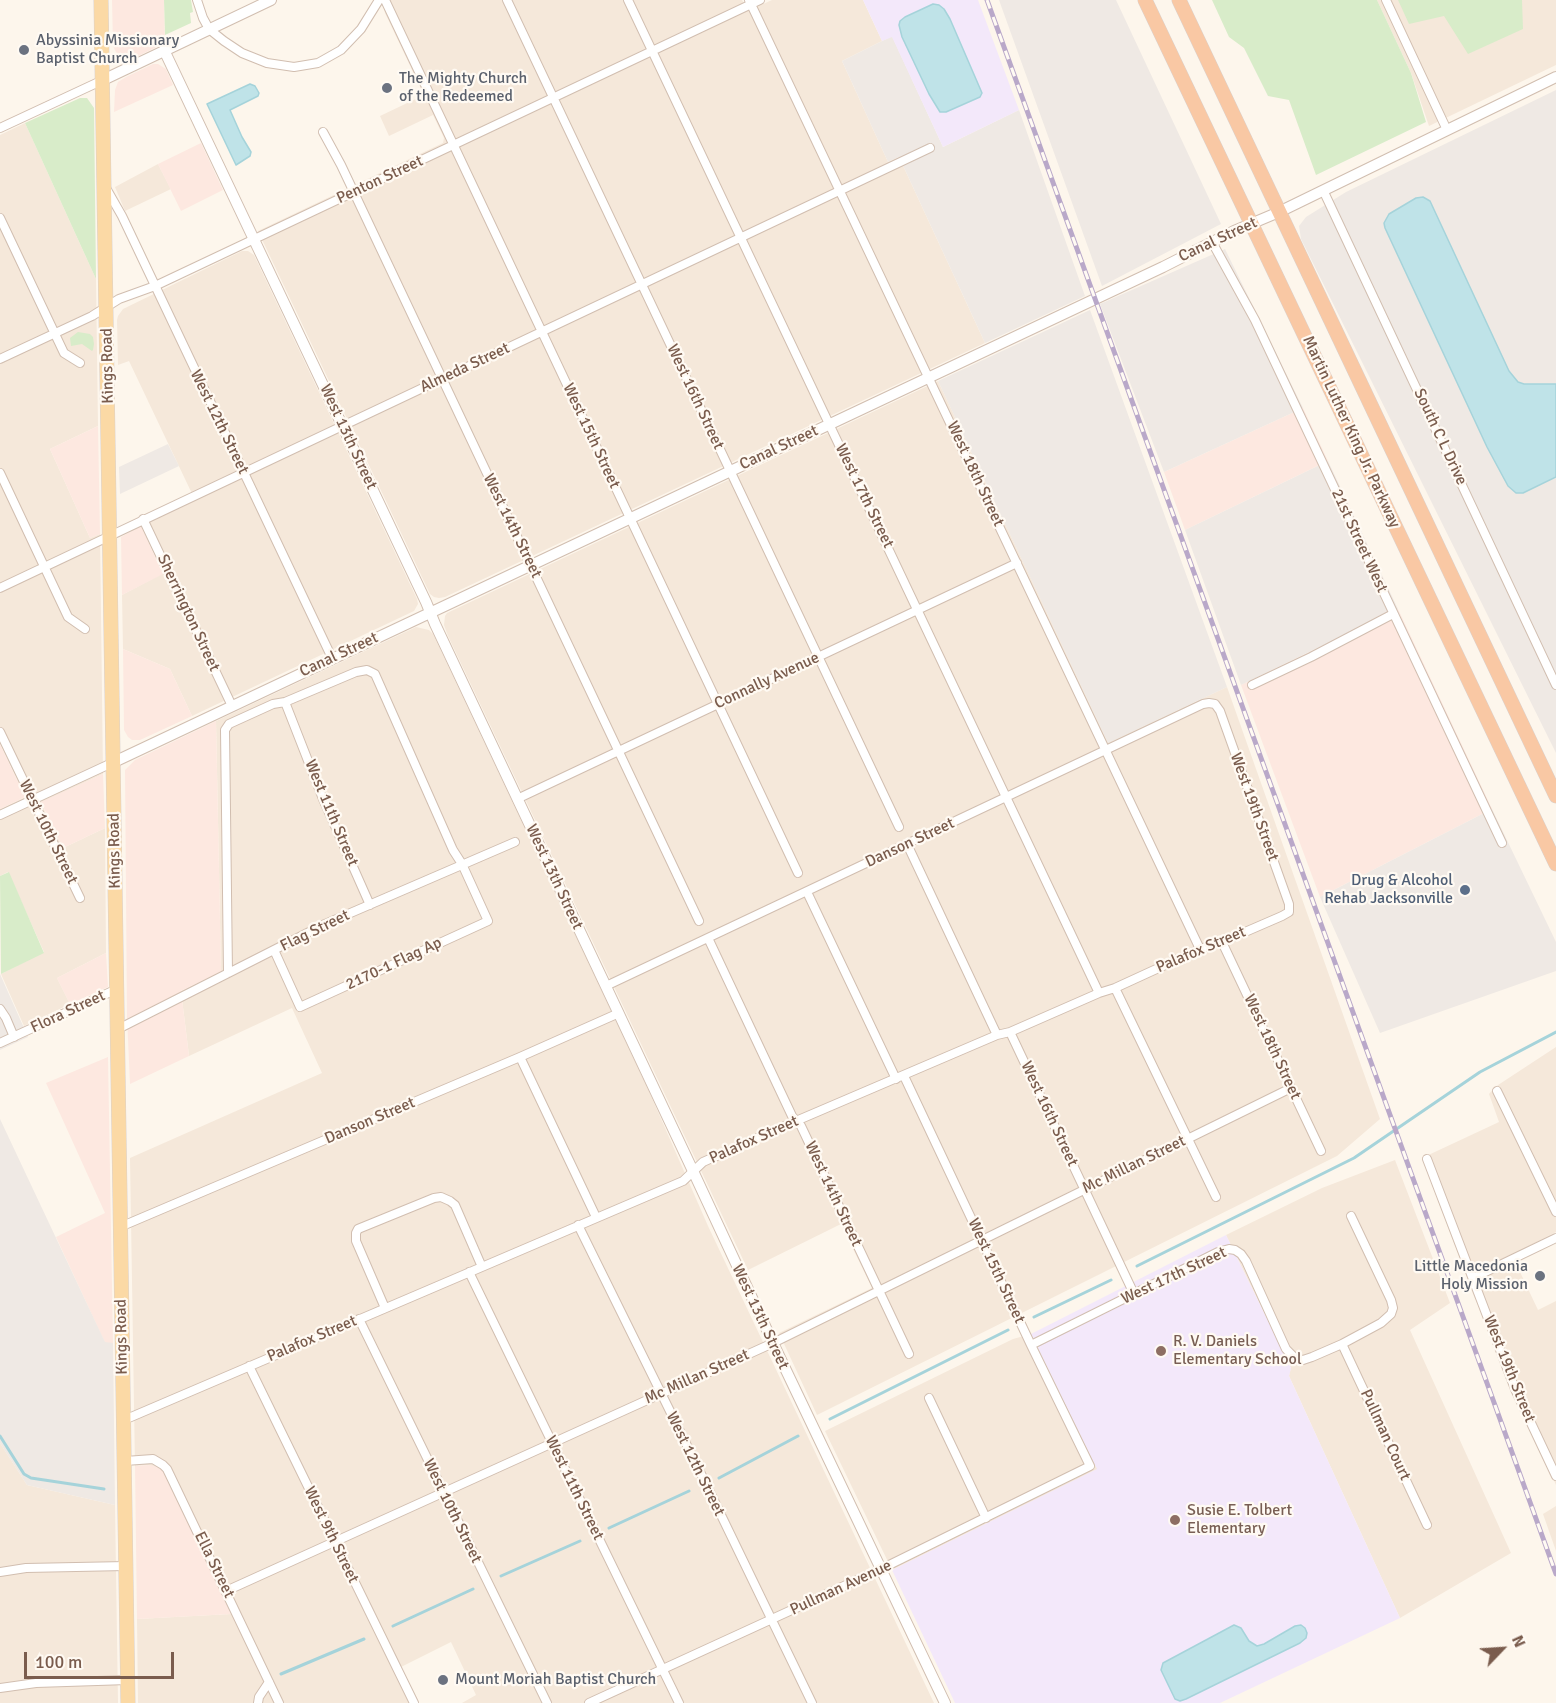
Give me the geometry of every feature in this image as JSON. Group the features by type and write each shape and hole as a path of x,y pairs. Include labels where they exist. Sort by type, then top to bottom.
{"highway":[{"name":"Martin Luther King Jr. Parkway","path":"1146,0 1556,864"},
{"name":"Martin Luther King Jr. Parkway","path":"1179,0 1556,796"}],"main road":[{"name":"Kings Road","path":"101,0 128,1703"}],"street":[{"path":"197,0 209,29 224,41 242,53 267,63 287,67 306,66 326,59 341,50 354,38 379,0"},
{"path":"0,128 271,0"},
{"name":"West 15th Street","path":"385,0 798,873"},
{"name":"West 16th Street","path":"507,0 899,827"},
{"name":"West 17th Street","path":"628,0 1099,993"},
{"path":"1386,0 1448,130"},
{"name":"Penton Street","path":"0,359 119,299 154,286 754,1"},
{"name":"West 18th Street","path":"754,1 841,191 1200,948"},
{"name":"West 13th Street","path":"164,50 426,602 772,1343 945,1703"},
{"name":"Canal Street","path":"0,815 1279,212 1556,77"},
{"name":"West 14th Street","path":"323,132 354,192 699,921"},
{"name":"Almeda Street","path":"0,588 930,148"},
{"name":"West 12th Street","path":"105,186 122,216 332,658"},
{"name":"South C L Drive","path":"1323,190 1556,685"},
{"path":"0,218 64,353 80,363"},
{"name":"21st Street West","path":"1212,242 1255,320 1502,843"},
{"path":"0,473 68,617 85,629"},
{"name":"Sherrington Street","path":"143,519 232,706"},
{"name":"Connally Avenue","path":"517,799 1017,563"},
{"path":"1252,685 1393,614"},
{"path":"228,973 225,730 229,724 273,704 285,702 356,672 367,670 375,674 455,856 462,864"},
{"name":"West 11th Street","path":"285,702 323,799 370,904"},
{"name":"Danson Street","path":"606,986 1203,704 1215,704"},
{"name":"West 19th Street","path":"1215,704 1220,711 1282,882 1289,904 1289,912"},
{"name":"West 10th Street","path":"0,732 80,898"},
{"name":"Flag Street","path":"118,1029 325,924 515,842"},
{"path":"907,844 997,1035"},
{"name":"2170-1 Flag Ap","path":"274,950 300,1006 488,921 462,864"},
{"name":"West 15th Street","path":"807,892 901,1077 1090,1466"},
{"name":"Palafox Street","path":"124,1420 683,1181 703,1162 797,1121 997,1035 1010,1032 1115,988 1200,948 1222,942 1289,912"},
{"name":"West 14th Street","path":"708,938 792,1116 801,1126 909,1354"},
{"name":"West 18th Street","path":"1222,942 1321,1151"},
{"path":"1115,988 1216,1197"},
{"name":"Flora Street","path":"17,1035 117,989"},
{"path":"0,1009 17,1035 0,1043"},
{"name":"Danson Street","path":"120,1227 520,1058 619,1013"},
{"name":"West 16th Street","path":"1010,1032 1134,1293"},
{"path":"520,1058 596,1217"},
{"name":"Mc Millan Street","path":"226,1591 772,1343 1291,1088"},
{"path":"1497,1091 1556,1212"},
{"name":"West 19th Street","path":"1427,1159 1515,1389 1556,1476"},
{"path":"385,1308 356,1241 358,1229 441,1197 455,1205 482,1266"},
{"path":"1342,1344 1382,1323 1392,1314 1393,1308 1351,1216"},
{"name":"West 12th Street","path":"578,1225 812,1703"},
{"path":"1473,1278 1556,1238"},
{"name":"West 17th Street","path":"1031,1345 1222,1250 1229,1249 1241,1254 1246,1261 1286,1349 1296,1359 1304,1360 1342,1344"},
{"name":"West 11th Street","path":"469,1272 679,1703"},
{"name":"West 10th Street","path":"359,1319 547,1703"},
{"name":"Pullman Court","path":"1342,1344 1427,1525"},
{"name":"West 9th Street","path":"249,1366 414,1703"},
{"path":"929,1398 986,1518"},
{"name":"Ella Street","path":"125,1461 153,1459 167,1469 279,1703"},
{"name":"Pullman Avenue","path":"589,1703 881,1569 1090,1466"},
{"path":"0,1572 26,1568 126,1566"},
{"path":"0,1688 36,1683 128,1680"},
{"path":"258,1703 259,1697 269,1682"}],"shaded area":[{"path":"112,0 164,0 165,43 132,59 117,54 113,46"},
{"path":"382,0 742,0 748,11 772,0 863,0 882,41 842,61 888,162 899,157 985,343 445,597 434,597 430,594 258,231 443,143 444,138 433,115 389,136 380,116 424,95 385,13"},
{"path":"863,0 978,0 1019,110 943,147 892,37 882,41"},
{"path":"999,0 1116,0 1221,224 1102,286"},
{"path":"1377,0 1556,0 1556,65 1429,126 1411,73"},
{"path":"892,36 943,147 1019,110 1085,296 985,343 899,157 888,162 842,61"},
{"path":"153,64 166,69 173,85 114,112 115,90 118,82"},
{"path":"1556,90 1556,753 1301,239 1299,226 1306,217 1346,192"},
{"path":"25,123 96,279 98,426 50,449 90,538 100,534 103,774 41,803 63,848 105,828 106,953 57,978 70,1004 24,1026 1,974 44,952 8,872 0,876 0,809 25,797 0,744 0,135"},
{"path":"201,143 223,190 181,211 158,164"},
{"path":"158,164 171,189 125,211 115,187"},
{"path":"1225,249 1303,408 1164,472 1100,304"},
{"path":"242,251 248,251 254,255 418,604 414,611 192,716 170,669 123,649 122,595 163,573 141,526 195,500 129,361 118,365 117,320 123,309"},
{"path":"1090,310 1227,687 1108,743 938,381"},
{"path":"938,381 1108,742 1227,687 1380,1119 1337,1156 817,1415 779,1333 872,1288 841,1224 748,1270 448,636 444,625 445,616 447,613"},
{"path":"1303,408 1328,461 1185,530 1164,472"},
{"path":"98,426 100,534 90,538 50,449"},
{"path":"168,444 179,466 120,494 119,467"},
{"path":"1328,461 1398,609 1241,685 1185,530"},
{"path":"141,526 163,574 122,595 121,537"},
{"path":"1398,609 1492,809 1320,897 1241,685"},
{"path":"416,627 429,630 433,634 648,1089 708,1226 934,1703 462,1703 476,1695 451,1642 401,1667 418,1703 138,1703 137,1619 231,1614 150,1465 135,1466 130,1158 322,1073 292,1008 189,1056 181,991 221,972 216,721"},
{"path":"123,649 170,669 192,716 140,740 132,740 128,737 124,730"},
{"path":"216,721 221,972 181,991 189,1056 130,1084 127,1017 125,770 135,760"},
{"path":"0,744 25,797 0,809"},
{"path":"103,774 105,828 63,848 41,802"},
{"path":"1492,809 1556,942 1556,971 1380,1033 1320,897"},
{"path":"106,953 108,987 70,1004 57,978"},
{"path":"0,974 28,1037 0,1050"},
{"path":"1556,1047 1556,1232 1512,1255 1538,1310 1556,1301 1556,1485 1473,1294 1422,1158 1499,1122 1489,1094 1495,1087"},
{"path":"108,1057 113,1343 105,1343 56,1237 105,1213 46,1083"},
{"path":"0,1119 105,1342 113,1343 115,1505 27,1485 0,1443"},
{"path":"1395,1160 1450,1303 1410,1330 1511,1553 1400,1618 1289,1376 1291,1368 1226,1235 1322,1188"},
{"name":"Susie E. Tolbert Elementary","path":"1226,1235 1291,1368 1289,1376 1400,1618 1220,1703 955,1703 892,1570 1097,1469 1031,1334"},
{"path":"1031,1334 1098,1469 892,1570 825,1431 1013,1339"},
{"path":"0,1443 27,1485 115,1505 118,1703 0,1703"},
{"path":"150,1465 163,1471 231,1614 137,1619 135,1466"},
{"path":"1556,1506 1556,1551 1543,1514"}],"green space":[{"path":"164,0 191,0 193,12 190,13 191,23 165,35"},
{"path":"1212,0 1377,0 1411,73 1426,122 1316,175 1289,100 1268,96 1244,48 1229,37"},
{"path":"1398,0 1522,0 1523,29 1468,54 1444,16 1409,24"},
{"path":"80,98 87,98 94,108 96,279 25,123"},
{"path":"78,332 90,334 93,337 92,351 82,344 71,346 70,338"},
{"path":"9,872 44,953 1,974 0,876"}],"water":[{"path":"933,4 944,9 950,19 982,93 980,97 946,112 940,112 929,94 902,37 899,25 905,17"},
{"path":"250,84 255,86 259,93 258,96 230,110 251,152 250,156 236,165 207,104"},
{"path":"1423,197 1430,201 1509,371 1518,382 1524,384 1556,384 1556,477 1523,493 1516,493 1508,486 1487,447 1385,228 1384,223 1389,214 1416,198"},
{"path":"1234,1625 1241,1628 1249,1641 1257,1646 1295,1626 1301,1625 1307,1633 1306,1638 1300,1643 1186,1699 1180,1701 1175,1699 1161,1670 1163,1663"}],"waterway":[{"path":"1137,1266 1354,1158 1480,1072 1556,1032"},
{"path":"1034,1317 1111,1280"},
{"path":"830,1419 1008,1330"},
{"path":"0,1436 24,1474 31,1478 104,1489"},
{"path":"719,1478 798,1436"},
{"path":"609,1528 689,1491"},
{"path":"501,1576 580,1541"},
{"path":"393,1626 473,1589"},
{"path":"281,1674 364,1639"}],"railway":[{"path":"987,0 1556,1574"}],"place":[{"name":"Abyssinia Missionary Baptist Church","path":"24,50"},
{"name":"The Mighty Church of the Redeemed","path":"387,88"},
{"name":"Drug & Alcohol Rehab Jacksonville","path":"1465,890"},
{"name":"Little Macedonia Holy Mission","path":"1540,1276"},
{"name":"R. V. Daniels Elementary School","path":"1161,1351"},
{"name":"Susie E. Tolbert Elementary","path":"1175,1520"},
{"name":"Mount Moriah Baptist Church","path":"443,1680"}]}
